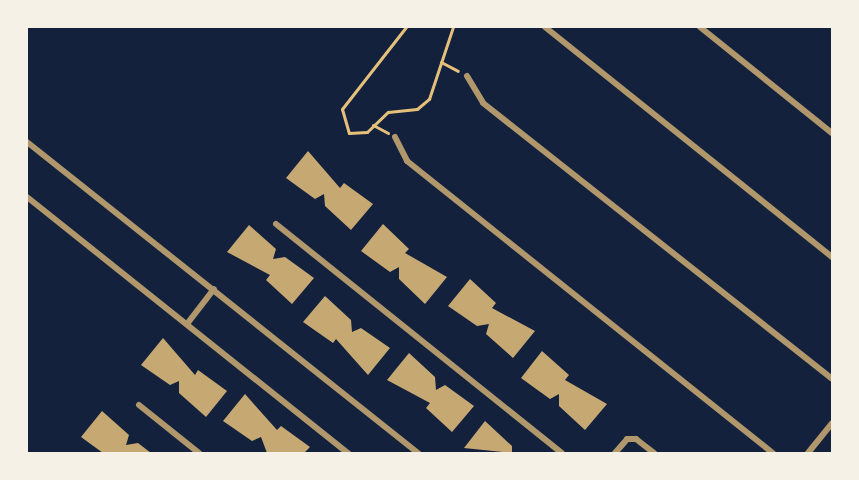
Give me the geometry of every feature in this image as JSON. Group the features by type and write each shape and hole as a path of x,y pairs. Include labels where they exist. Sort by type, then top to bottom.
{"street":[{"path":"545,27 832,257"},
{"path":"700,27 832,133"},
{"path":"467,76 483,103 832,379"},
{"path":"395,137 407,161 774,453"},
{"path":"27,142 418,453"},
{"path":"27,197 348,453"},
{"path":"276,224 562,453"},
{"path":"187,324 214,289"},
{"path":"139,405 199,453"},
{"path":"808,453 832,423"},
{"path":"615,453 627,439 636,439 654,453"}],"path":[{"path":"406,27 342,109 349,133 362,135 388,112 417,109 429,99 453,27"},
{"path":"441,62 467,76"},
{"path":"373,125 395,137"}],"building":[{"path":"308,151 340,188 344,183 373,204 351,230 325,206 324,194 315,199 286,178"},
{"path":"383,224 409,249 405,253 447,277 425,304 399,279 399,267 390,272 361,251"},
{"path":"249,225 276,249 273,259 285,257 314,278 292,304 266,280 270,275 227,252"},
{"path":"470,279 496,303 492,308 535,331 513,358 486,334 489,324 477,326 448,306"},
{"path":"325,296 351,320 352,332 361,328 390,348 368,375 336,339 333,343 303,322"},
{"path":"163,338 195,375 198,370 227,391 206,417 179,393 179,381 170,385 141,365"},
{"path":"542,351 569,375 565,380 607,404 585,430 559,406 559,394 550,399 521,378"},
{"path":"409,353 435,377 436,390 445,385 474,406 452,432 426,408 430,403 387,380"},
{"path":"245,394 277,430 281,426 310,447 304,453 267,453 261,437 252,441 223,421"},
{"path":"102,411 129,435 126,445 138,443 151,453 103,453 81,437"},
{"path":"485,421 512,446 512,453 464,448"}]}
